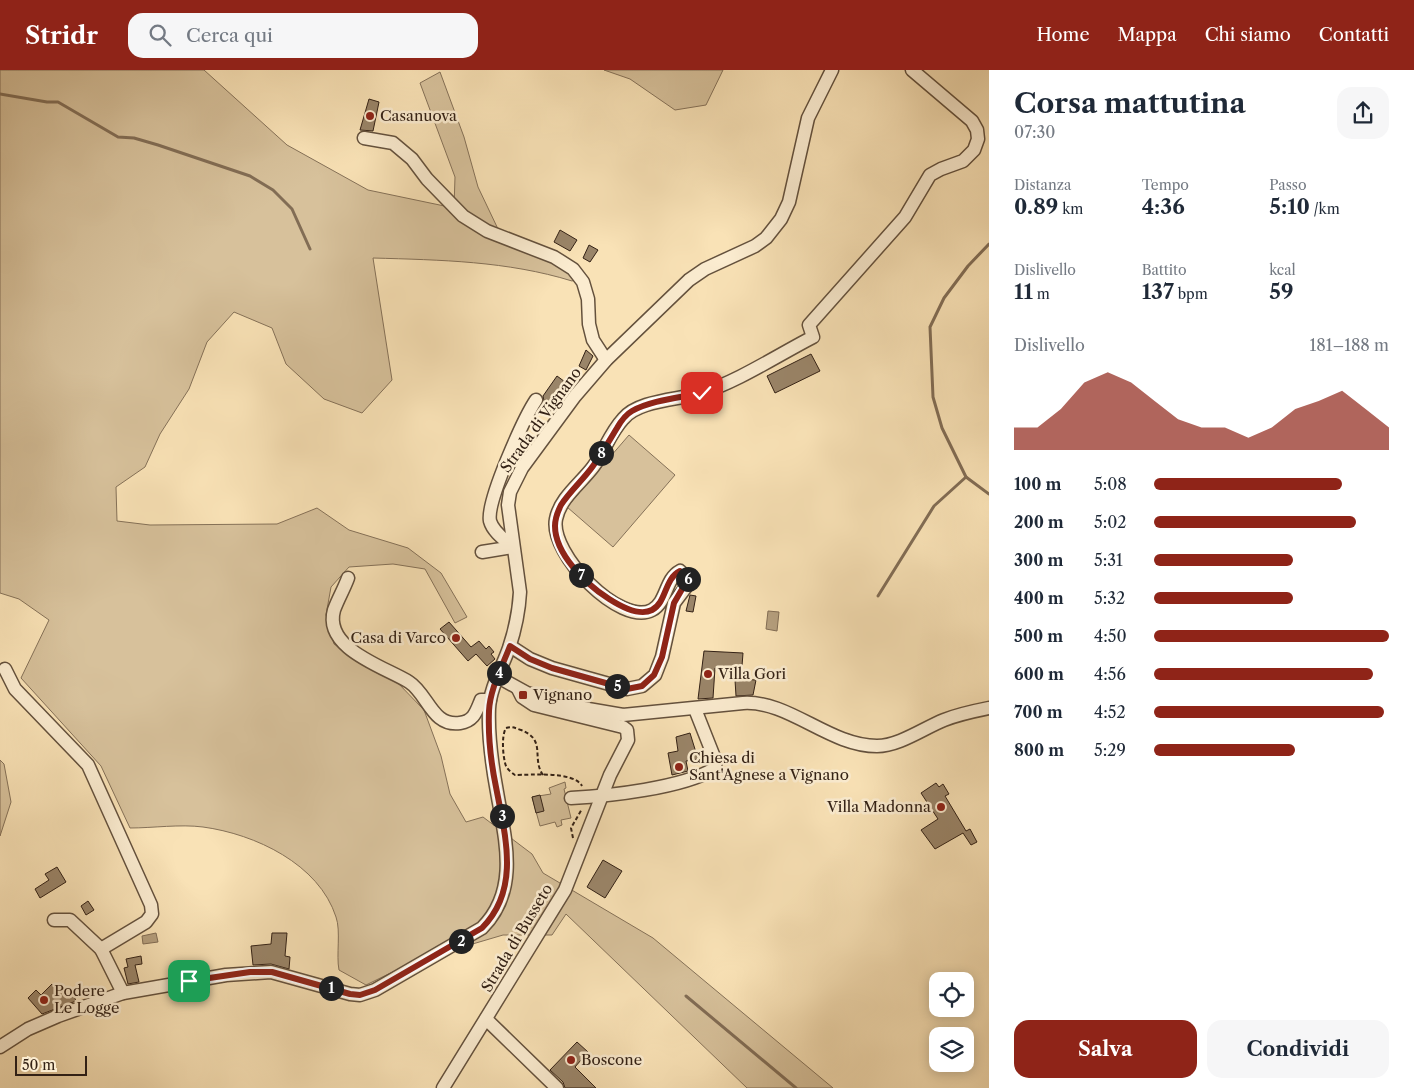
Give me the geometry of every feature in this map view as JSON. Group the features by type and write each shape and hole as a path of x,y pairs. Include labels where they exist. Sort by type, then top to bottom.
{"street":[{"name":"Strada di Vignano","path":"0,1047 28,1029 58,1016 123,993 234,974 272,972 360,995 375,990 482,928 498,907 508,866 506,836 492,760 489,728 490,700 510,646 517,619 520,592 508,505 514,482 536,448 606,360 689,280 705,269 755,246 766,238 781,219 789,202 808,118 832,70"},
{"path":"510,646 530,659 552,668 627,689 642,686 654,675 662,657 674,603 688,579 680,571 673,575 658,605 652,610 641,613 631,611 589,584 573,568 556,536 556,518 562,504 593,467 623,418 632,411 719,386 813,338 809,325 905,217 930,176 941,168 963,161 974,150 978,139 977,130 972,121 912,70"},
{"path":"364,138 393,143 412,159 427,179 463,216 487,231 554,257 573,269 584,282 588,300 588,324 592,340 606,360"},
{"path":"513,547 493,528 490,511 526,415 536,400"},
{"path":"482,552 513,547"},
{"path":"348,578 334,611 334,622 337,634 361,658 411,683 437,717 453,724 466,723 474,718 481,700 490,700"},
{"path":"4,669 15,689 88,765 152,905 152,914 146,922 102,950"},
{"name":"Strada di Busseto","path":"498,677 518,689 588,709 623,715 742,703 760,703 839,738 879,746 896,741 944,720 989,708"},
{"name":"Strada di Busseto","path":"443,1088 565,890 610,774 628,740 627,730 617,725 534,705 522,697 518,689"},
{"path":"581,797 603,796 688,779 714,769 716,762 695,708"},
{"path":"54,920 70,920 102,950 123,993"},
{"path":"486,1019 558,1088"}],"path":[{"path":"543,774 538,768 539,757 533,736 514,727 506,728 504,732 505,756 510,771 515,775 543,774 576,780 582,786 581,797 571,828 571,835 576,842 583,844"}],"shaded area":[{"path":"0,70 204,70 287,145 368,190 454,208 455,177 420,83 440,72 464,137 478,187 498,229 578,279 572,281 548,274 498,265 373,258 392,380 362,413 324,399 286,364 272,328 234,312 207,342 189,389 160,434 145,467 116,487 117,521 150,525 277,524 317,508 349,530 408,548 441,573 467,617 455,623 425,569 393,564 349,567 331,587 326,615 334,644 363,665 396,681 424,710 441,756 450,794 466,822 483,817 532,854 543,873 653,938 833,1088 747,1088 566,914 552,935 503,935 415,961 366,985 339,970 337,923 328,898 300,867 283,855 243,837 203,827 130,828 101,766 21,678 49,620 19,599 0,593"},
{"path":"604,70 723,70 706,105 675,110 630,79"},
{"path":"629,435 675,475 613,547 567,507"},
{"path":"768,611 779,612 777,631 766,629"},
{"path":"0,760 4,764 11,802 0,836"},
{"path":"565,782 566,788 564,789 571,818 561,820 562,825 557,827 555,822 540,826 532,797 551,794 549,788"},
{"path":"156,933 158,942 143,944 142,936"}],"building":[{"name":"Casanuova","path":"369,99 379,102 373,131 360,130"},
{"path":"560,230 577,240 570,251 554,242"},
{"path":"589,245 598,250 590,262 583,258"},
{"path":"586,350 593,356 586,370 579,366"},
{"path":"811,354 820,371 775,393 767,376"},
{"path":"557,376 572,387 562,399 560,398 549,414 540,408 544,401 543,396"},
{"path":"690,595 696,596 693,612 686,611"},
{"name":"Casa di Varco","path":"449,622 471,647 479,641 486,649 489,646 494,652 491,654 495,659 487,666 476,654 468,661 440,629"},
{"name":"Villa Gori","path":"704,651 743,653 741,679 756,680 753,695 736,696 735,680 730,679 731,669 715,668 713,698 698,699"},
{"path":"690,733 698,759 686,761 688,771 672,775 668,753 678,751 676,737"},
{"name":"Villa Madonna","path":"936,783 939,787 943,784 949,794 945,796 966,831 970,829 977,842 971,845 963,833 935,849 921,830 938,819 921,793"},
{"path":"540,795 544,811 536,813 532,797"},
{"path":"603,860 622,871 605,898 587,887"},
{"path":"57,867 66,882 40,898 35,889 49,880 45,874"},
{"path":"88,901 94,910 86,915 81,906"},
{"path":"272,933 287,933 285,956 290,957 289,969 271,964 253,965 251,946 271,944"},
{"path":"141,956 142,964 135,965 139,982 128,984 124,968 128,967 126,959"},
{"name":"Podere Le Logge","path":"52,984 59,993 71,988 76,1001 42,1014 28,998 36,990 41,995"},
{"name":"Boscone","path":"577,1042 588,1052 575,1067 596,1088 565,1088 563,1082 550,1070"}],"waterway":[{"path":"0,94 47,102 58,102 118,137 134,138 158,145 250,176 273,190 292,209 310,249"},
{"path":"989,244 968,266 944,298 930,327 933,397 942,428 966,477 989,494"},
{"path":"878,596 934,506 966,477"},
{"path":"686,996 796,1088"}],"place":[{"name":"Casanuova","path":"370,116"},
{"name":"Casa di Varco","path":"456,638"},
{"name":"Villa Gori","path":"708,674"},
{"name":"Vignano","path":"523,695"},
{"name":"Chiesa di Sant'Agnese a Vignano","path":"679,767"},
{"name":"Villa Madonna","path":"941,807"},
{"name":"Podere Le Logge","path":"44,1000"},
{"name":"Boscone","path":"571,1060"}],"route":[{"path":"189,981 250,972 272,972 293,976 350,994 360,995 375,990 482,928 491,919 505,888 508,866 506,836 493,767 489,705 493,689 510,646 530,659 552,668 627,689 642,686 654,675 662,657 674,603 686,587 688,579 685,573 680,571 673,575 658,605 652,610 641,613 618,605 589,584 573,568 556,536 556,518 562,504 593,467 623,418 632,411 660,401 702,393"}]}
